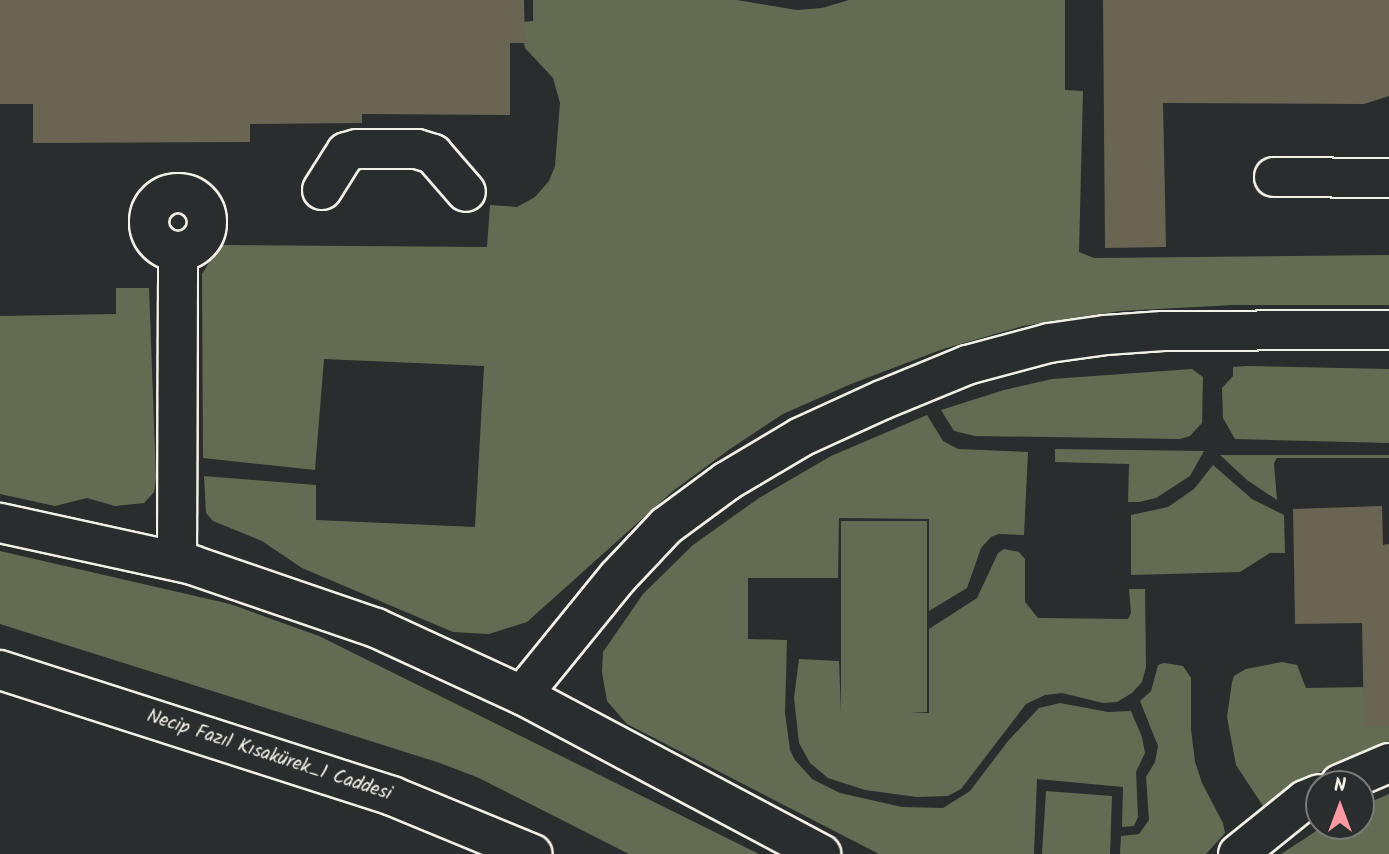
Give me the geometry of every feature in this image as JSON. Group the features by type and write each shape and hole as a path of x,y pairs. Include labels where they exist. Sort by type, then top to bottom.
{"street":[{"path":"322,190 345,152 357,149 416,149 433,154 466,192"},
{"path":"1274,177 1389,178"},
{"path":"177,561 178,251"},
{"path":"522,695 618,577 666,526 727,481 790,444 882,400 967,365 1049,343 1106,335 1163,331 1389,330"},
{"path":"0,523 177,561 240,579 376,628 522,695 821,854"},
{"name":"Necip Fazıl Kısakürek_1 Caddesi","path":"0,670 392,796 533,854"},
{"path":"1373,770 1389,763"},
{"path":"1238,854 1305,800"}],"green space":[{"path":"533,0 737,0 797,10 822,8 849,0 1065,0 1065,90 1083,91 1079,252 1094,258 1389,255 1389,305 1233,305 1120,311 1023,326 943,349 851,384 783,414 673,491 527,622 489,634 453,632 302,568 262,541 213,521 206,513 204,476 316,485 316,520 475,527 484,366 324,359 315,470 203,458 202,274 220,245 487,247 490,205 517,207 535,197 549,181 555,166 560,103 553,78 525,48 520,22 533,21"},
{"path":"116,288 149,288 156,478 154,492 144,503 115,506 87,498 55,506 0,494 0,316 116,314"},
{"path":"1233,367 1389,369 1389,443 1235,439 1223,418 1222,388 1233,376"},
{"path":"1192,369 1203,377 1202,423 1190,436 1180,439 975,436 954,431 941,410 1004,390 1052,379"},
{"path":"927,415 943,441 958,449 1028,452 1024,535 999,534 991,537 981,548 967,588 929,611 929,519 839,518 838,578 748,578 748,639 787,640 785,713 790,750 795,760 812,779 840,793 902,807 943,808 970,791 1008,741 1039,708 1060,703 1108,712 1131,711 1142,737 1145,753 1136,772 1138,817 1134,826 1122,827 1123,787 1037,779 1034,854 879,854 627,724 607,701 602,672 603,652 643,594 693,545 759,498 831,456"},
{"path":"1055,449 1204,451 1190,476 1156,498 1128,502 1129,464 1055,462"},
{"path":"1220,455 1389,455 1389,458 1277,458 1274,463 1277,500 1247,480"},
{"path":"1213,465 1252,499 1284,515 1285,553 1270,553 1240,572 1131,575 1131,515 1168,507 1194,489"},
{"path":"841,521 927,521 927,712 909,713 929,713 929,629 977,598 998,553 1004,549 1019,552 1025,559 1025,602 1038,618 1128,619 1131,613 1129,589 1145,589 1146,667 1142,682 1132,693 1117,702 1103,703 1062,693 1045,695 1026,704 961,789 948,796 917,797 865,790 828,778 810,763 799,743 794,698 799,659 839,661 841,713"},
{"path":"0,551 230,604 319,636 759,854 629,854 479,778 440,763 0,624"},
{"path":"1282,662 1297,665 1306,688 1368,687 1389,676 1389,741 1324,770 1305,770 1305,781 1263,806 1236,765 1227,717 1234,676 1246,669"},
{"path":"1164,663 1183,666 1191,678 1191,729 1195,762 1225,833 1206,854 1120,854 1121,836 1139,834 1149,820 1146,777 1155,762 1158,746 1140,701 1151,691 1158,665"},
{"path":"1046,791 1112,796 1110,854 1042,854"},
{"path":"1389,794 1389,854 1281,854 1305,838 1375,840 1375,800"}],"building":[{"path":"0,0 524,0 525,43 510,43 510,115 362,114 362,123 250,124 250,142 33,143 33,104 0,104"},
{"path":"1103,0 1389,0 1389,96 1364,104 1163,103 1166,247 1105,248"},
{"path":"1382,506 1383,545 1389,544 1389,726 1364,726 1362,623 1295,624 1293,509"}]}
